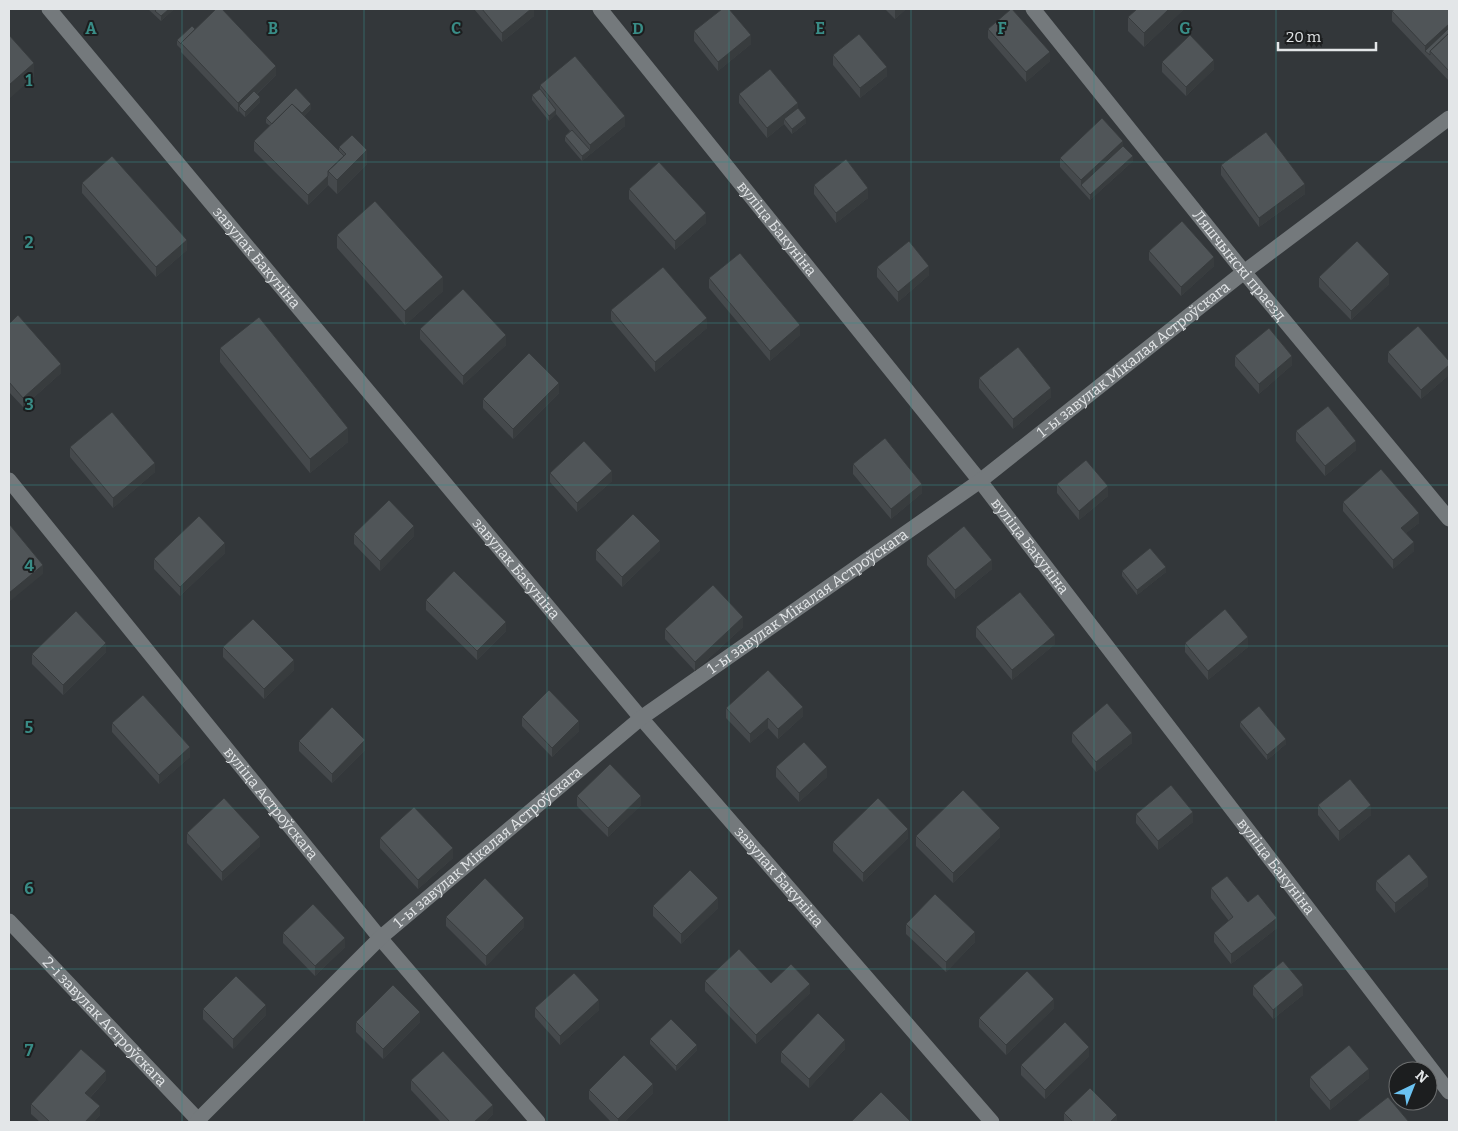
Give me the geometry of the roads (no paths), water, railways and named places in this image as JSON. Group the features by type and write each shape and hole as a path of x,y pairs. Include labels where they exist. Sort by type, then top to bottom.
{"street":[{"name":"завулак Бакуніна","path":"49,9 641,718 992,1122"},
{"name":"вуліца Бакуніна","path":"600,9 980,481 1449,1092"},
{"name":"Ляшчынскі праезд","path":"1033,9 1244,272 1449,519"},
{"name":"1-ы завулак Мікалая Астроўскага","path":"199,1121 380,938 641,718 980,481 1244,272 1449,118"},
{"name":"вуліца Астроўскага","path":"9,480 380,938 538,1122"},
{"name":"2-і завулак Астроўскага","path":"9,921 199,1121"}]}
